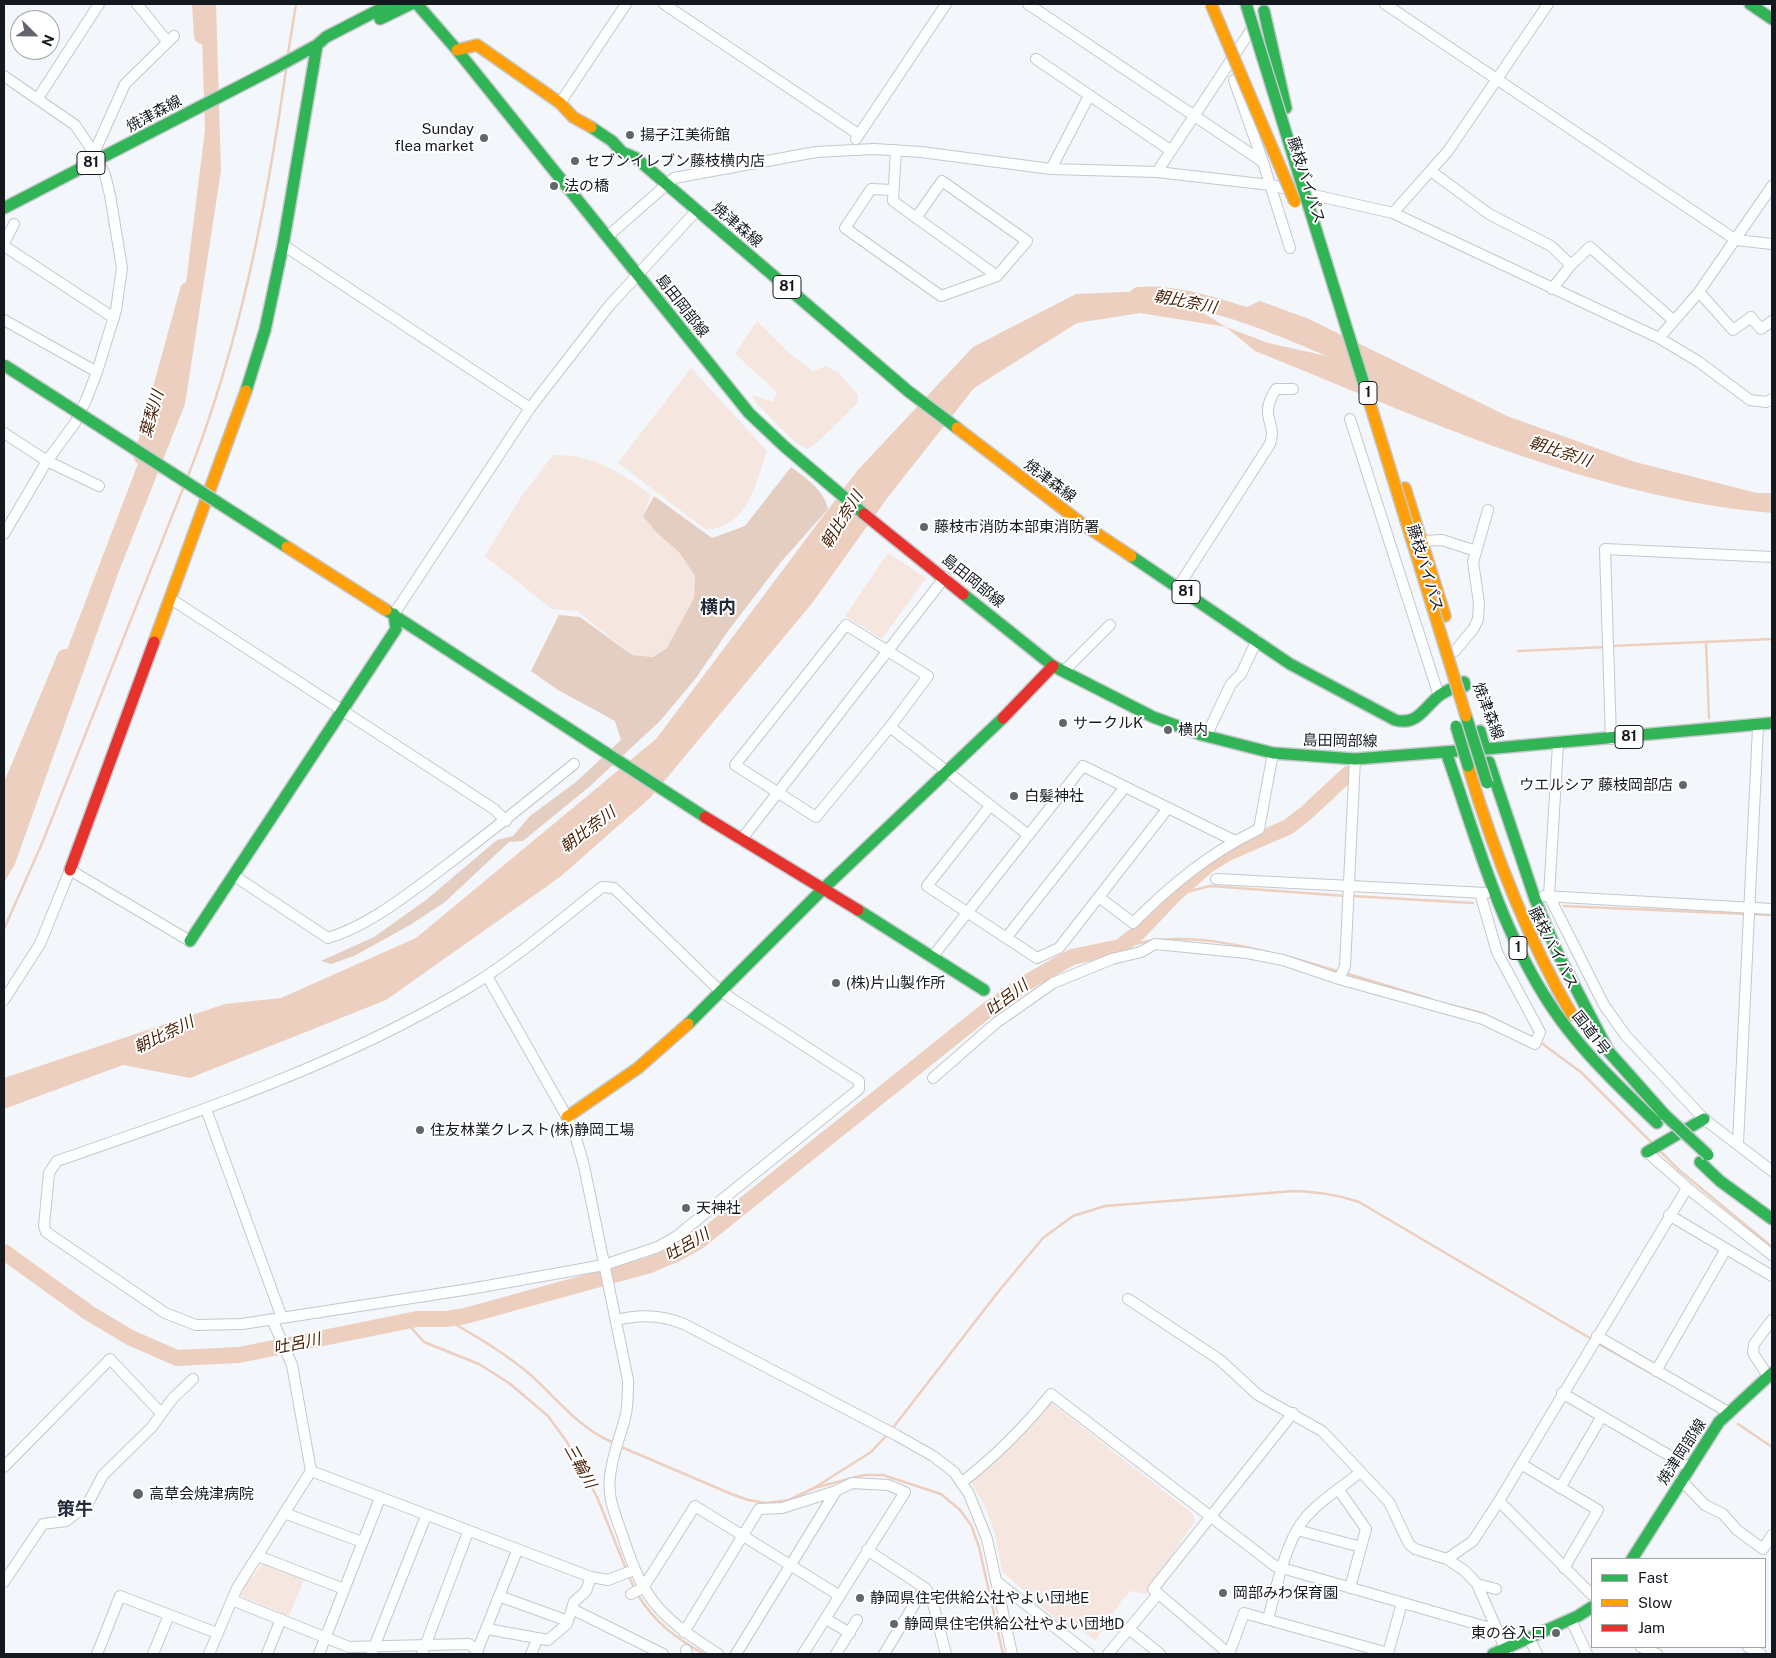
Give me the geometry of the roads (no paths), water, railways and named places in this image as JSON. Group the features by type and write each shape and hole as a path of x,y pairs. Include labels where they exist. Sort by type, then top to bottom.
{"main road":[{"name":"焼津森線","path":"4,208 96,156 178,118 275,68 390,4"},
{"name":"焼津森線","path":"317,45 328,45 411,4"},
{"name":"島田岡部線","path":"417,4 457,50 749,413 834,489 1053,666 1153,718 1206,736 1273,753 1355,759 1485,749"},
{"path":"1210,4 1307,230"},
{"name":"藤枝バイパス","path":"1236,4 1307,230 1443,697"},
{"name":"藤枝バイパス","path":"1246,4 1288,144 1346,322 1508,852 1534,920 1567,986 1609,1052"},
{"path":"1750,4 1772,19"},
{"path":"1263,6 1305,191 1423,541 1464,682"},
{"name":"1","path":"1263,6 1288,144"},
{"path":"70,870 172,599 241,407 265,330 283,245 308,91 316,60 317,45"},
{"name":"焼津森線","path":"457,50 477,45 560,103 569,114 583,121 666,183 908,391 1084,525 1307,674 1402,723 1414,721 1464,682 1485,749 1767,724"},
{"path":"4,365 679,798 741,840 933,956 984,990"},
{"path":"190,941 396,629 390,612"},
{"path":"567,1116 613,1088 640,1067 722,992 824,889 947,774 1053,666"},
{"name":"藤枝バイパス","path":"1454,718 1502,873 1539,958 1591,1045 1646,1111"},
{"name":"国道1号","path":"1485,749 1535,899 1557,952 1609,1052 1661,1119 1704,1158 1720,1180 1772,1219"},
{"name":"国道1号","path":"1446,752 1505,920 1544,996 1599,1068 1646,1111 1661,1119"},
{"path":"1647,1152 1704,1119"},
{"name":"国道1号","path":"1704,1158 1727,1171 1772,1206"},
{"name":"焼津岡部線","path":"1633,1558 1707,1437 1728,1412 1771,1377"},
{"path":"1493,1654 1506,1651 1529,1638 1571,1620 1591,1608"}],"street":[{"path":"38,98 99,4"},
{"path":"96,156 125,84 170,38 137,4"},
{"path":"560,103 626,4"},
{"path":"664,4 858,134"},
{"path":"852,149 858,134 946,4"},
{"path":"1028,4 1263,162"},
{"path":"1210,4 1220,26 1229,65 1263,162 1290,248"},
{"path":"1385,4 1736,240 1772,244"},
{"path":"1393,213 1448,151 1548,4"},
{"path":"1157,172 1229,65 1263,6"},
{"path":"1036,59 1170,150"},
{"path":"4,76 75,125 96,156 110,195 122,268 119,298 114,318 97,372 75,424 47,461 4,534"},
{"path":"1051,168 1089,96"},
{"path":"607,237 666,183 674,178 796,155 852,149 896,150 969,156 1051,168 1157,172 1270,185 1305,191 1393,213 1659,338 1699,362 1750,400 1766,402 1772,399"},
{"path":"896,150 893,201 997,276"},
{"path":"1431,172 1489,214 1551,246 1571,265"},
{"path":"894,190 871,189 845,228 941,296 997,276 1027,241 942,181 916,218"},
{"path":"1659,338 1699,292 1772,186"},
{"path":"390,612 530,408 609,306 697,210"},
{"path":"14,224 4,245 114,318"},
{"path":"283,245 530,408"},
{"path":"1552,289 1571,265 1590,247 1673,320"},
{"path":"1699,292 1733,330 1751,317 1761,329 1772,321"},
{"path":"4,320 97,372"},
{"path":"1178,587 1270,444 1274,433 1268,413 1269,405 1276,389 1293,389"},
{"path":"1350,420 1443,697"},
{"path":"4,433 47,461 98,486"},
{"path":"1455,651 1474,628 1478,619 1479,602 1473,562 1488,510"},
{"path":"1423,541 1442,540 1476,551"},
{"path":"1611,739 1605,549 1772,557"},
{"path":"741,840 945,578"},
{"path":"172,599 494,809 506,821"},
{"path":"1063,672 1110,625"},
{"path":"846,626 928,676 890,726 816,817 736,765 846,626"},
{"path":"1206,736 1231,684 1241,674 1257,640"},
{"path":"1738,1143 1758,728 1767,724"},
{"path":"890,726 947,774 1027,834"},
{"path":"1558,744 1544,896 1558,911 1587,974 1614,1022 1704,1119 1772,1170"},
{"path":"1099,897 1132,923 1164,892 1195,866 1235,841 1259,829 1273,753"},
{"path":"1339,979 1345,966 1347,886 1355,759"},
{"path":"233,875 328,938 344,933 393,906 506,821 574,764"},
{"path":"933,956 1082,766 1235,841"},
{"path":"1006,938 1125,787"},
{"path":"990,806 927,886 1037,958 1059,948 1168,808"},
{"path":"4,1000 40,944 70,870 190,941"},
{"path":"932,1078 996,1023 1053,983 1112,959 1141,952 1155,944 1256,954 1283,960 1339,979 1483,1019 1535,1044 1540,1032 1497,952 1485,893 1216,879"},
{"path":"602,886 614,888 722,992 859,1081 859,1089 677,1236 658,1247 604,1265 470,1290 242,1324 196,1325 165,1313 46,1232 44,1226 50,1173 57,1162 206,1109 358,1046 424,1013 487,976 602,886"},
{"path":"1544,896 1772,909"},
{"path":"487,976 567,1116 584,1166 628,1380 626,1414 610,1478 610,1500 634,1570 655,1607 684,1632 718,1654"},
{"path":"206,1109 292,1365 310,1471 237,1588 209,1654"},
{"path":"1647,1152 1687,1188 1772,1255"},
{"path":"1447,1559 1473,1541 1499,1501 1562,1393 1687,1188"},
{"path":"1670,1215 1772,1276"},
{"path":"1656,1371 1726,1249"},
{"path":"1128,1299 1220,1360 1258,1395 1322,1431 1359,1473 1389,1502 1408,1544 1447,1559 1465,1571 1477,1584 1506,1651"},
{"path":"616,1320 647,1316 679,1322 884,1428 943,1463 954,1472 969,1494 987,1539 1013,1653"},
{"path":"1771,1377 1753,1353 1754,1344 1772,1320"},
{"path":"1597,1336 1728,1412"},
{"path":"4,1466 110,1359 161,1413"},
{"path":"4,1582 43,1524 66,1521 87,1505 103,1475 151,1428 161,1413 193,1379"},
{"path":"1562,1393 1689,1466"},
{"path":"961,1483 993,1458 1022,1431 1051,1394 1210,1518 1282,1569 1497,1630"},
{"path":"1293,1413 1153,1588 1229,1654 1244,1613 1388,1654 1402,1602"},
{"path":"1560,1488 1602,1416"},
{"path":"1521,1464 1598,1510 1564,1568"},
{"path":"310,1471 517,1551 592,1577 608,1580 634,1570"},
{"path":"1268,1619 1282,1569 1297,1530 1311,1513 1359,1473"},
{"path":"1681,1480 1705,1505 1723,1514 1737,1530 1763,1549 1772,1535"},
{"path":"684,1632 759,1509 782,1508 836,1491 852,1483 888,1485 905,1492 803,1654"},
{"path":"1339,1490 1366,1529 1350,1588"},
{"path":"736,1654 836,1491"},
{"path":"319,1654 380,1498"},
{"path":"1499,1501 1591,1594"},
{"path":"631,1594 643,1588 695,1506 840,1596"},
{"path":"284,1513 362,1542"},
{"path":"373,1651 426,1516"},
{"path":"1297,1530 1361,1547"},
{"path":"424,1650 468,1532"},
{"path":"868,1550 926,1588 931,1596 946,1654"},
{"path":"232,1600 348,1647 373,1651 424,1650 469,1644 477,1653 517,1551"},
{"path":"258,1556 344,1589"},
{"path":"487,1629 548,1640 567,1624 574,1602 586,1591 592,1577"},
{"path":"996,1580 1088,1654"},
{"path":"1477,1584 1496,1589"},
{"path":"1108,1654 1158,1594"},
{"path":"884,1654 920,1595"},
{"path":"97,1654 120,1596 217,1633"},
{"path":"499,1596 568,1620"},
{"path":"572,1609 663,1654"},
{"path":"153,1654 169,1615"},
{"path":"826,1618 850,1633"},
{"path":"267,1654 281,1619"},
{"path":"836,1654 858,1620"},
{"path":"1571,1620 1587,1654"},
{"path":"1129,1629 1160,1654"},
{"path":"534,1654 538,1638"},
{"path":"1529,1638 1537,1654"},
{"path":"1643,1648 1657,1654"},
{"path":"1750,1648 1761,1654"}],"water":[{"path":"201,4 216,4 221,171 185,404 119,571 15,864 4,883 4,809 176,364 205,130"},
{"path":"1147,291 1192,306 1226,327 1140,313 1077,323 974,388 888,497 813,602 651,797 560,877 386,1000 190,1078 123,1065 4,1109 4,1078 225,1004 281,998 416,938 656,739 857,471 973,347 1076,294"},
{"path":"1201,299 1247,307 1260,301 1309,319 1507,416 1635,462 1757,493 1772,493 1772,513 1704,504 1638,490 1572,472 1508,451 1255,351 1226,327 1268,343 1327,356 1310,333 1243,315"}],"waterway":[{"name":"葉梨川","path":"200,4 202,36"},
{"path":"288,54 296,4"},
{"path":"188,476 206,426 237,326 270,174 286,70"},
{"name":"葉梨川","path":"142,457 188,290"},
{"name":"朝比奈川","path":"1138,295 1185,298 1212,305 1266,323 1337,352"},
{"path":"4,929 43,841 184,486"},
{"path":"1611,646 1772,639"},
{"path":"1706,642 1709,718"},
{"path":"1518,651 1606,647"},
{"name":"葉梨川","path":"4,803 65,657"},
{"name":"吐呂川","path":"4,1252 89,1313 131,1338 177,1358 239,1355 417,1319 446,1319 465,1316 650,1265 676,1254 699,1241 986,1011 1024,984 1072,957 1120,947 1138,933 1174,895 1208,865 1228,853 1288,827 1305,814 1348,774"},
{"path":"1174,895 1210,886 1346,896"},
{"path":"1352,896 1473,903"},
{"path":"1564,906 1746,914"},
{"path":"1751,914 1772,915"},
{"path":"1159,940 1187,939 1216,942 1272,953"},
{"path":"1120,947 1154,940"},
{"path":"1290,957 1340,972"},
{"path":"1345,973 1431,999"},
{"path":"1443,1003 1482,1013 1535,1039"},
{"path":"1540,1042 1582,1073 1652,1143"},
{"path":"1660,1151 1679,1170 1772,1247"},
{"path":"892,1429 998,1292 1043,1238 1073,1216 1105,1206 1294,1191 1351,1199 1593,1340"},
{"path":"446,1319 479,1338 511,1360 532,1376 580,1422 614,1443"},
{"name":"三輪川","path":"406,1322 424,1342 479,1364 509,1383 548,1416 567,1442 597,1497 626,1569"},
{"path":"1597,1343 1654,1375"},
{"path":"1738,1424 1772,1447"},
{"path":"814,1488 871,1452 888,1434"},
{"path":"619,1446 729,1493 748,1500 767,1503 789,1500 814,1488 864,1475 883,1475 941,1494 960,1510 971,1525 979,1547 1003,1654"},
{"name":"三輪川","path":"628,1574 635,1590"},
{"name":"三輪川","path":"638,1595 659,1622 704,1654"}],"place":[{"name":"揚子江美術館","path":"630,135"},
{"name":"Sunday flea market","path":"484,138"},
{"name":"セブンイレブン藤枝横内店","path":"575,161"},
{"name":"法の橋","path":"554,186"},
{"name":"藤枝市消防本部東消防署","path":"924,527"},
{"name":"サークルK","path":"1063,723"},
{"name":"横内","path":"1168,730"},
{"name":"ウエルシア 藤枝岡部店","path":"1683,785"},
{"name":"白髪神社","path":"1014,796"},
{"name":"(株)片山製作所","path":"836,983"},
{"name":"住友林業クレスト(株)静岡工場","path":"420,1130"},
{"name":"天神社","path":"686,1208"},
{"name":"高草会焼津病院","path":"138,1494"},
{"name":"岡部みわ保育園","path":"1223,1593"},
{"name":"静岡県住宅供給公社やよい団地E","path":"860,1598"},
{"name":"静岡県住宅供給公社やよい団地D","path":"894,1624"},
{"name":"東の谷入口","path":"1556,1633"}],"district":[{"name":"横内","path":"718,607"},
{"name":"策牛","path":"75,1509"}]}
